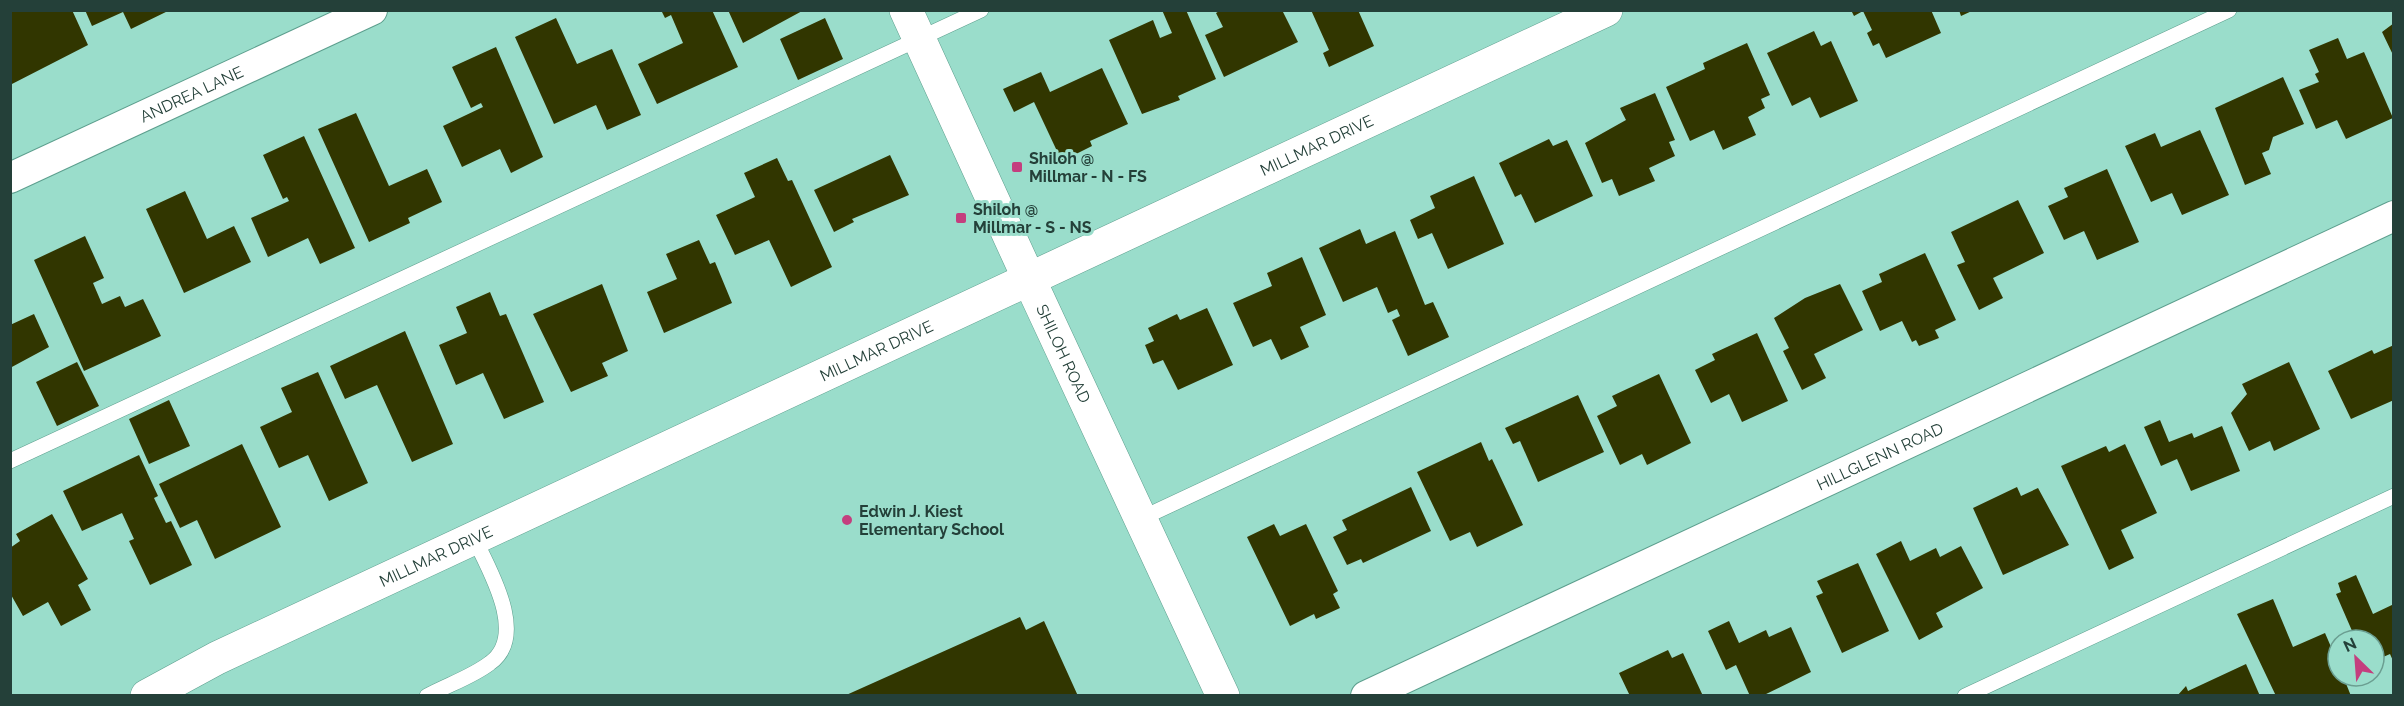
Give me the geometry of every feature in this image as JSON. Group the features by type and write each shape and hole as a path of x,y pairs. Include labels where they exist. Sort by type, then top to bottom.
{"street":[{"name":"ANDREA LANE","path":"10,178 372,10"},
{"name":"MILLMAR DRIVE","path":"147,696 218,658 1606,10"},
{"name":"SHILOH ROAD","path":"913,25 1224,696"},
{"name":"HILLGLENN ROAD","path":"1366,696 2394,216"}],"lane":[{"path":"10,461 913,25 981,10"},
{"path":"1140,519 2229,10"},
{"path":"1965,696 2394,496"},
{"path":"428,696 491,663 504,646 507,618 493,576 475,540"}],"building":[{"path":"10,10 72,10 88,45 10,85"},
{"path":"85,10 170,10 131,29 123,12 92,26"},
{"path":"661,10 712,10 738,67 657,104 638,64 683,43 671,15 665,18"},
{"path":"728,10 804,10 743,43"},
{"path":"1162,10 1186,10 1216,79 1178,96 1180,100 1142,114 1109,40 1153,20 1160,38 1172,33"},
{"path":"1221,10 1282,10 1298,42 1224,77 1205,35 1223,27 1216,13"},
{"path":"1311,10 1358,10 1374,46 1329,67 1323,53 1329,50"},
{"path":"1851,10 1931,10 1941,33 1886,58 1879,43 1873,46 1867,33 1872,30 1863,11 1854,16"},
{"path":"1959,10 1974,10 1961,16"},
{"path":"556,18 577,64 612,49 641,115 607,130 596,105 554,124 515,37"},
{"path":"825,18 843,59 798,80 780,39"},
{"path":"2394,23 2394,57 2382,32"},
{"path":"1814,31 1821,46 1831,41 1858,101 1820,118 1810,97 1792,106 1767,53"},
{"path":"2338,38 2347,59 2364,52 2393,118 2346,139 2337,120 2316,129 2299,90 2319,82 2315,74 2319,72 2309,50"},
{"path":"1747,43 1770,95 1761,99 1765,108 1748,117 1756,135 1723,150 1714,130 1690,141 1666,87 1705,69 1703,63"},
{"path":"496,47 543,157 511,173 500,149 462,167 443,126 483,107 481,103 471,108 452,67"},
{"path":"1102,68 1128,124 1090,141 1092,146 1068,158 1070,163 1064,166 1034,102 1014,112 1003,89 1041,72 1050,92"},
{"path":"2283,77 2304,124 2273,137 2269,150 2262,153 2271,174 2245,185 2215,108"},
{"path":"1655,93 1675,140 1669,142 1675,156 1649,168 1655,181 1619,196 1612,179 1602,183 1585,143 1626,120 1620,108"},
{"path":"356,113 389,186 427,169 442,202 408,218 410,223 369,242 318,129"},
{"path":"2200,130 2229,195 2182,215 2172,193 2151,202 2125,146 2155,133 2161,147"},
{"path":"304,136 355,248 320,264 308,238 268,257 251,218 289,201 287,197 283,199 263,155"},
{"path":"1549,139 1553,146 1567,140 1593,196 1535,223 1521,194 1515,197 1499,163"},
{"path":"890,155 909,195 852,219 854,222 834,232 814,190"},
{"path":"777,158 788,181 792,180 832,267 791,287 769,240 735,255 716,215 755,197 744,173"},
{"path":"2107,169 2139,242 2097,260 2084,231 2064,240 2048,206 2068,197 2064,188"},
{"path":"1474,176 1504,244 1448,269 1432,233 1418,239 1410,220 1435,208 1430,196"},
{"path":"185,191 207,239 234,226 251,262 184,293 146,209"},
{"path":"2018,200 2044,253 1993,278 2003,298 1979,310 1957,265 1965,262 1951,232"},
{"path":"1360,229 1366,244 1395,231 1425,305 1433,302 1449,337 1408,356 1392,320 1400,316 1397,309 1388,313 1377,287 1343,302 1319,248"},
{"path":"85,236 104,278 93,283 102,304 120,296 125,307 143,299 161,336 84,371 34,260"},
{"path":"699,240 710,264 715,262 732,303 664,333 647,292 677,279 666,254"},
{"path":"1925,253 1956,320 1935,330 1939,338 1919,346 1916,340 1912,342 1902,321 1880,331 1862,291 1882,282 1879,274"},
{"path":"1302,257 1326,315 1300,327 1309,347 1281,360 1271,339 1253,347 1233,303 1272,286 1267,273"},
{"path":"602,284 628,351 602,363 608,376 571,392 533,314"},
{"path":"1840,284 1863,330 1814,354 1826,378 1802,390 1783,351 1789,348 1774,318 1805,298"},
{"path":"490,292 500,316 506,314 544,402 504,419 483,373 456,385 439,345 467,333 456,307"},
{"path":"1207,308 1233,365 1178,390 1163,360 1153,364 1145,345 1154,341 1148,328 1177,314 1180,320"},
{"path":"34,314 49,347 10,368 10,325"},
{"path":"405,331 453,444 412,462 377,385 345,399 330,366"},
{"path":"1757,333 1788,401 1742,422 1729,394 1711,403 1695,370 1715,360 1712,354"},
{"path":"2394,345 2394,400 2351,419 2328,371 2372,350 2374,354"},
{"path":"77,362 99,406 57,426 36,382"},
{"path":"2289,362 2320,429 2274,451 2270,441 2249,451 2231,413 2247,394 2242,384"},
{"path":"318,372 368,483 329,501 308,455 279,468 260,427 292,412 281,388"},
{"path":"1659,374 1691,443 1647,465 1642,454 1620,465 1597,416 1617,406 1612,396"},
{"path":"1578,395 1604,452 1538,482 1520,441 1513,444 1505,428"},
{"path":"169,400 190,446 149,464 129,419"},
{"path":"2160,420 2169,442 2192,433 2194,438 2222,426 2240,471 2191,491 2177,459 2161,466 2144,427"},
{"path":"1481,442 1489,461 1492,459 1523,525 1477,547 1470,532 1450,541 1417,472"},
{"path":"242,444 281,527 215,559 197,520 180,528 159,484"},
{"path":"2125,444 2157,513 2121,530 2134,558 2109,570 2061,466 2106,446 2109,452"},
{"path":"139,455 158,496 154,498 166,523 171,521 192,565 150,585 129,541 134,539 122,513 82,531 63,491"},
{"path":"1411,487 1431,531 1363,563 1361,559 1347,565 1333,537 1347,530 1342,520"},
{"path":"2017,487 2021,496 2038,488 2069,545 2003,575 1973,508"},
{"path":"52,514 88,579 78,585 91,610 61,626 48,602 23,616 10,593 10,548 20,541 16,534"},
{"path":"1274,524 1280,536 1306,524 1338,591 1333,594 1340,608 1316,619 1314,614 1290,626 1247,537"},
{"path":"1901,541 1910,561 1936,548 1940,557 1961,546 1983,588 1936,613 1943,627 1919,640 1876,554"},
{"path":"1858,563 1889,631 1842,653 1816,596 1823,593 1817,581"},
{"path":"2356,575 2373,614 2394,604 2394,663 2390,654 2386,656 2386,628 2351,628 2336,594 2341,592 2338,583"},
{"path":"2273,599 2293,647 2325,633 2326,688 2348,688 2351,696 2276,696 2237,614"},
{"path":"1020,617 1026,630 1044,621 1078,696 844,696"},
{"path":"1729,621 1739,643 1766,630 1769,637 1791,627 1811,672 1762,696 1750,696 1736,665 1726,670 1708,631"},
{"path":"1668,650 1672,658 1683,653 1703,696 1630,696 1619,673"},
{"path":"2246,664 2260,696 2177,696 2186,686 2188,691"}],"place":[{"name":"Shiloh @ Millmar - N - FS","path":"1017,167"},
{"name":"Shiloh @ Millmar - S - NS","path":"961,218"},
{"name":"Edwin J. Kiest Elementary School","path":"847,520"}]}
